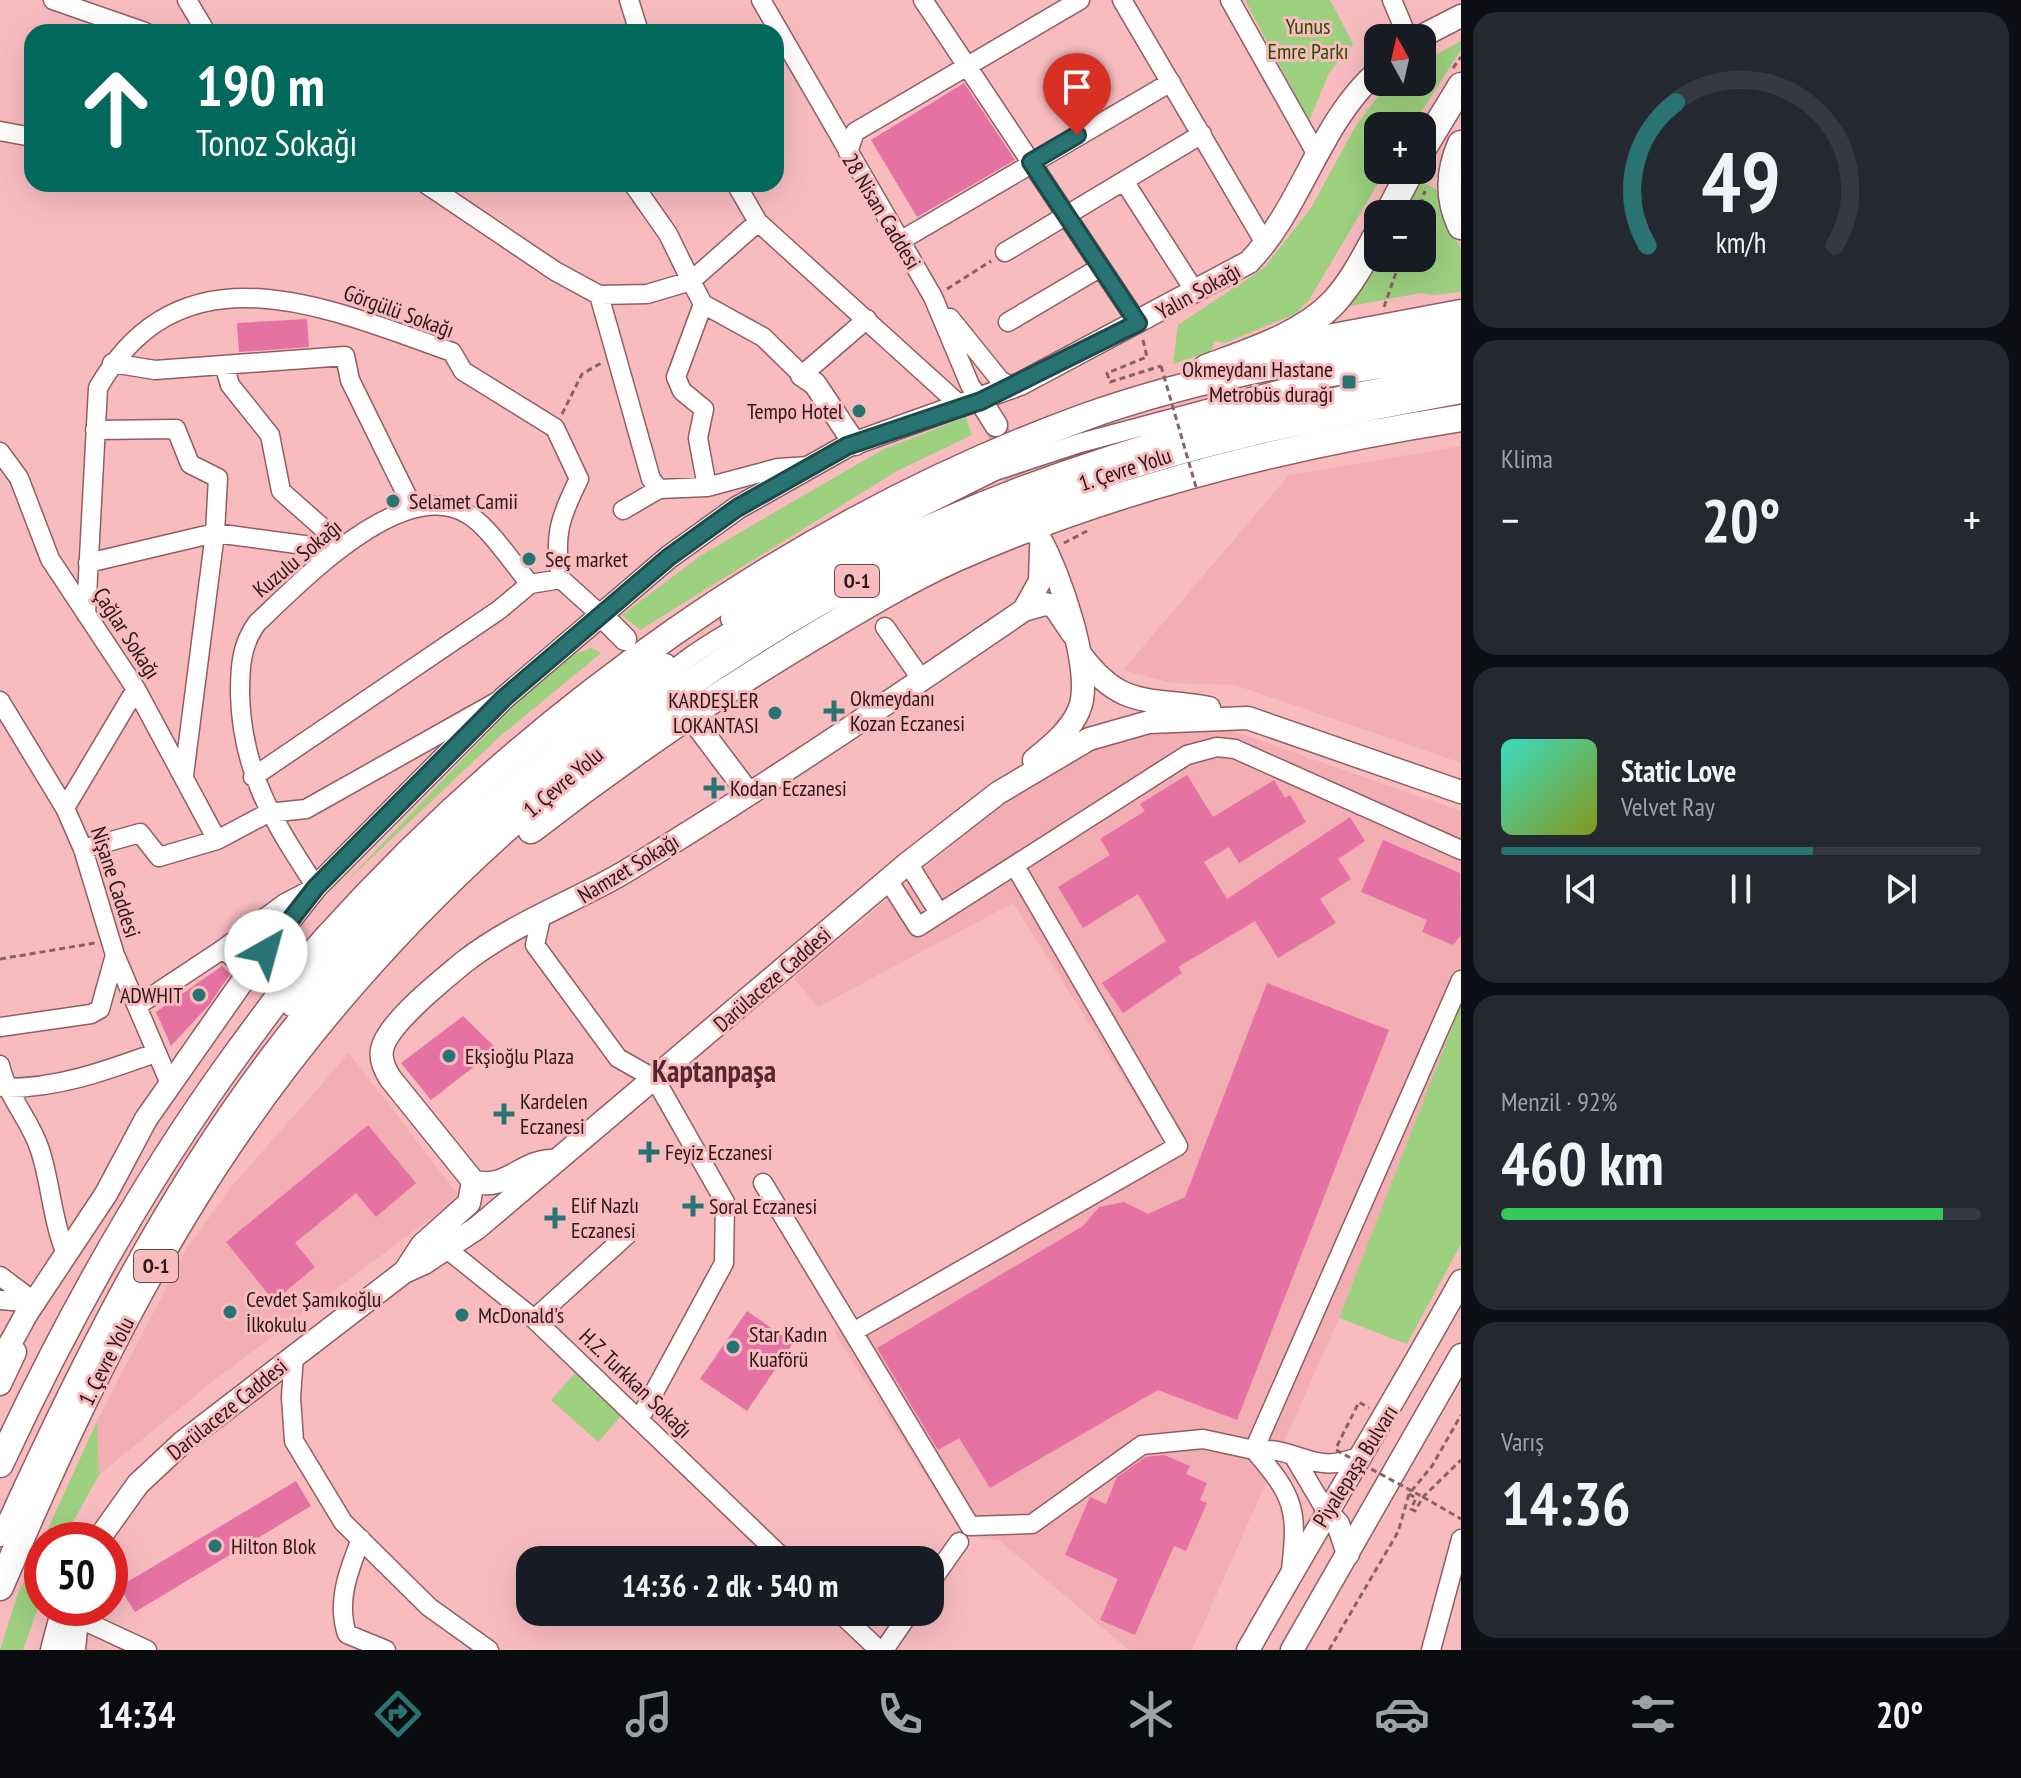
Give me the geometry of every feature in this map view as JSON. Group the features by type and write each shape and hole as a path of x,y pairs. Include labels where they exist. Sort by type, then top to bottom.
{"highway":[{"path":"1436,128 1461,86"},
{"path":"1436,135 1461,105"},
{"path":"1461,144 1451,183 1461,226"},
{"path":"1243,355 1327,308 1355,275 1364,259"},
{"path":"1153,396 1208,367 1243,355 1461,313"},
{"name":"O-1","path":"0,1464 76,1306 194,1112 328,937 456,809 619,675 783,561 832,531 907,490 985,456 1084,417 1153,396 1331,355 1461,335"},
{"name":"1. Çevre Yolu","path":"0,1587 101,1369 181,1221 255,1110 362,975 420,913 531,808 634,724 795,614 880,569 1043,496 1146,461 1345,411 1461,390"},
{"path":"362,975 452,902 520,839 609,769 729,688 908,582 1007,537 1122,496 1316,445 1461,418"}],"main road":[{"path":"1436,29 1461,16"},
{"path":"1436,38 1461,28"},
{"name":"Yalın Sokağı","path":"36,1303 106,1194 146,1119 249,972 316,887 504,698 669,557 737,508 848,446 972,404 1020,384 1196,293 1249,262 1266,245 1316,153 1364,90"},
{"path":"802,375 815,384 848,446"},
{"name":"28 Nisan Caddesi","path":"972,404 996,425"},
{"name":"Namzet Sokağı","path":"473,1181 384,1069 382,1048 389,1035 426,995 466,960 621,874 749,794 1024,610 1040,581 1043,564 1039,537 1056,570 1076,643"},
{"path":"1024,610 1045,604 1054,606 1104,684 1130,697 1224,710 1248,718"},
{"path":"602,616 625,639"},
{"path":"998,793 1017,772 1050,747 1079,711 1084,681 1076,643"},
{"path":"691,717 749,794"},
{"name":"Darülaceze Caddesi","path":"109,1522 146,1476 294,1355 404,1272 447,1249 532,1183 908,863 998,793 1089,739 1116,728 1174,720 1248,718 1461,792"},
{"path":"404,1272 422,1245 469,1203 474,1191 473,1181 493,1184 540,1160 555,1161"},
{"name":"Piyalepaşa Bulvarı","path":"1248,1650 1461,1281"},
{"path":"0,1362 36,1303"},
{"path":"0,1384 36,1303"},
{"name":"Piyalepaşa Bulvarı","path":"1292,1650 1461,1355"},
{"path":"1326,1511 1342,1532 1348,1554"},
{"path":"52,1650 63,1626"},
{"path":"71,1626 74,1650"}],"street":[{"path":"53,0 122,24"},
{"path":"187,0 201,24"},
{"path":"629,0 636,24"},
{"name":"28 Nisan Caddesi","path":"761,0 775,24"},
{"path":"923,0 1138,323"},
{"path":"848,152 855,132 1080,0"},
{"path":"1122,0 1266,245"},
{"path":"1230,0 1316,153"},
{"path":"1392,0 1402,24"},
{"name":"28 Nisan Caddesi","path":"784,40 933,297 970,385 972,404"},
{"path":"900,241 1171,82"},
{"path":"0,131 24,136"},
{"path":"1005,252 1202,134"},
{"path":"1124,181 1196,293"},
{"path":"438,192 555,271 599,295 647,294 691,281 758,222"},
{"path":"639,192 668,234 703,304 763,337 802,375 867,319"},
{"path":"741,192 758,222 867,319 972,404"},
{"path":"1008,322 1101,267"},
{"path":"599,295 651,479 659,489"},
{"name":"Görgülü Sokağı","path":"112,363 146,327 176,310 218,298 268,297 347,315 452,352 463,371 555,428"},
{"path":"933,297 1000,380 1010,386 1020,384"},
{"path":"703,304 676,377 682,391 704,409 698,438 707,487"},
{"path":"86,614 98,388 112,363 144,369 225,368 345,356 350,380 413,508"},
{"path":"0,1510 80,1341 141,1228 264,1042 336,951 441,847 626,690 804,570 940,495 995,471 1080,443 1319,379 1461,356"},
{"path":"225,368 230,385 270,435 281,491 342,545"},
{"path":"0,1537 71,1383 135,1260 202,1152 273,1050 353,955 479,830 681,665 833,569 979,502 1167,438 1333,396 1461,372"},
{"path":"555,428 579,479 561,515 555,548 561,579 602,616"},
{"path":"95,430 176,429 190,464 218,478 215,533 184,775"},
{"name":"Çağlar Sokağı","path":"0,452 19,478 50,559 136,689 217,840"},
{"path":"623,510 659,489 707,487 778,468 811,466"},
{"name":"Kuzulu Sokağı","path":"316,887 268,813 253,777 241,726 240,665 247,636 257,623 342,545 413,508 441,504 470,515 530,584"},
{"path":"88,563 215,533 304,545 325,561"},
{"path":"253,777 499,610 530,584 561,579"},
{"path":"885,627 922,680"},
{"path":"65,808 136,689"},
{"path":"83,849 140,833 159,857 217,840 268,813 306,809 471,713 504,698"},
{"name":"Nişane Caddesi","path":"0,701 65,808 83,849 112,948 171,1086"},
{"path":"888,880 918,927 1187,755 1217,747 1261,759 1461,850"},
{"path":"908,863 939,913"},
{"path":"853,1332 1178,1146 1015,866"},
{"path":"137,1006 285,903 316,887"},
{"path":"541,918 535,945 618,1058 655,1079 725,1202 724,1263 639,1420"},
{"path":"0,1027 91,1014 100,1009 112,948"},
{"path":"223,949 249,972"},
{"path":"1254,1450 1461,980"},
{"path":"5,1088 37,1088 86,1078 155,1053"},
{"path":"0,1065 5,1088 40,1148 56,1229 66,1254"},
{"path":"763,1183 970,1526 1032,1524 1142,1445 1203,1439 1254,1450 1277,1448 1294,1457 1326,1465 1341,1465 1362,1455"},
{"path":"534,1319 627,1235"},
{"name":"H.Z. Turkkan Sokağı","path":"447,1249 534,1319 770,1546"},
{"path":"0,1276 36,1303"},
{"path":"0,1300 36,1303"},
{"path":"294,1355 291,1397 294,1441 343,1522 429,1607 489,1650"},
{"path":"1254,1450 1281,1484 1296,1517 1291,1574"},
{"path":"1294,1457 1326,1511"},
{"path":"361,1539 345,1580 342,1618 347,1634 386,1650"},
{"path":"1431,1650 1461,1539"},
{"path":"944,1563 959,1542"},
{"path":"98,1626 147,1650"},
{"path":"854,1626 881,1650 899,1626"}],"path":[{"path":"933,297 1005,252"},
{"path":"1383,310 1396,272"},
{"path":"1138,323 1147,357 1107,373 1110,382 1163,369 1196,487"},
{"path":"555,428 582,374 615,355"},
{"path":"0,959 112,948"},
{"path":"1359,1402 1336,1450 1461,1519"},
{"path":"1329,1650 1398,1532 1409,1494 1432,1466 1461,1415"},
{"path":"1409,1494 1416,1498 1411,1509 1415,1511 1423,1497 1461,1460"}],"shaded area":[{"path":"1461,446 1461,763 1235,685 1172,683 1123,670 1289,475"},
{"path":"1182,726 1233,731 1461,811 1461,1004 1339,1318 1192,1650 1129,1650 1000,1541 963,1535 834,1332 1164,1142 1013,903 818,1007 794,978 994,810 1063,764 1114,737"},
{"name":"Cevdet Şamıkoğlu İlkokulu","path":"349,1053 460,1197 218,1377 99,1475 97,1421 188,1246 233,1185"}],"green space":[{"name":"Yunus Emre Parkı","path":"1245,0 1330,0 1353,44 1329,73 1309,121"},
{"path":"1461,41 1461,50 1436,89 1436,54"},
{"path":"1378,96 1431,96 1421,112 1366,112"},
{"path":"1364,115 1364,184 1378,184 1368,200 1364,200 1364,207 1309,300 1295,314 1225,343 1215,341 1210,352 1173,364 1178,325 1264,268 1311,208"},
{"path":"1411,184 1426,184 1438,191 1444,220 1461,249 1461,292 1421,293 1345,307 1369,272 1436,272 1436,200 1403,200"},
{"path":"966,417 972,435 897,471 640,630 622,615 700,556 884,449"},
{"path":"592,648 601,653 498,738 343,885 542,676 574,654"},
{"path":"1461,1004 1461,1244 1407,1344 1339,1318"},
{"path":"577,1371 624,1413 598,1442 551,1400"},
{"path":"97,1421 99,1475 73,1522 51,1522"},
{"path":"24,1581 24,1626 32,1626 23,1650 0,1650"}],"building":[{"path":"964,83 1015,160 917,217 871,140"},
{"path":"307,319 309,347 239,352 237,323"},
{"path":"1187,775 1213,817 1274,780 1285,798 1290,795 1306,822 1239,863 1229,847 1204,862 1227,899 1350,817 1365,841 1338,859 1351,879 1320,899 1336,923 1278,958 1255,921 1178,967 1182,973 1123,1013 1102,983 1166,941 1138,894 1083,928 1058,887 1110,855 1100,839 1145,811 1140,804"},
{"path":"1383,840 1460,873 1461,935 1453,945 1422,932 1427,920 1361,892"},
{"name":"ADWHIT","path":"222,966 230,974 209,1005 171,1046 156,1012"},
{"path":"1267,983 1389,1030 1237,1420 1158,1390 990,1488 959,1438 938,1450 877,1348 1083,1226 1099,1207 1124,1202 1148,1214 1185,1197"},
{"name":"Ekşioğlu Plaza","path":"463,1016 497,1049 431,1100 401,1063"},
{"path":"368,1125 416,1183 376,1217 356,1193 295,1243 315,1267 274,1301 226,1242"},
{"path":"747,1311 793,1343 747,1411 700,1379"},
{"path":"1164,1455 1190,1466 1186,1474 1207,1483 1200,1500 1207,1503 1186,1551 1174,1546 1135,1635 1100,1620 1118,1579 1065,1555 1090,1497 1106,1504 1117,1477 1146,1457"},
{"name":"Hilton Blok","path":"296,1481 311,1506 135,1612 128,1601 128,1582"}],"tunnel":[{"path":"996,425 1028,506"}],"place":[{"name":"Okmeydanı Hastane Metrobüs durağı","path":"1349,382"},
{"name":"Tempo Hotel","path":"859,411"},
{"name":"Selamet Camii","path":"393,501"},
{"name":"Seç market","path":"529,559"},
{"name":"Okmeydanı Kozan Eczanesi","path":"834,711"},
{"name":"KARDEŞLER LOKANTASI","path":"775,713"},
{"name":"Kodan Eczanesi","path":"714,788"},
{"name":"ADWHIT","path":"199,995"},
{"name":"Ekşioğlu Plaza","path":"449,1056"},
{"name":"Kardelen Eczanesi","path":"504,1114"},
{"name":"Feyiz Eczanesi","path":"649,1152"},
{"name":"Soral Eczanesi","path":"693,1206"},
{"name":"Elif Nazlı Eczanesi","path":"555,1218"},
{"name":"Cevdet Şamıkoğlu İlkokulu","path":"230,1312"},
{"name":"McDonald's","path":"462,1315"},
{"name":"Star Kadın Kuaförü","path":"733,1347"},
{"name":"Hilton Blok","path":"215,1546"}],"district":[{"name":"Kaptanpaşa","path":"714,1072"}],"route":[{"path":"266,951 316,887 504,698 669,557 737,508 847,446 981,401 1138,323 1031,162 1077,135"}]}
